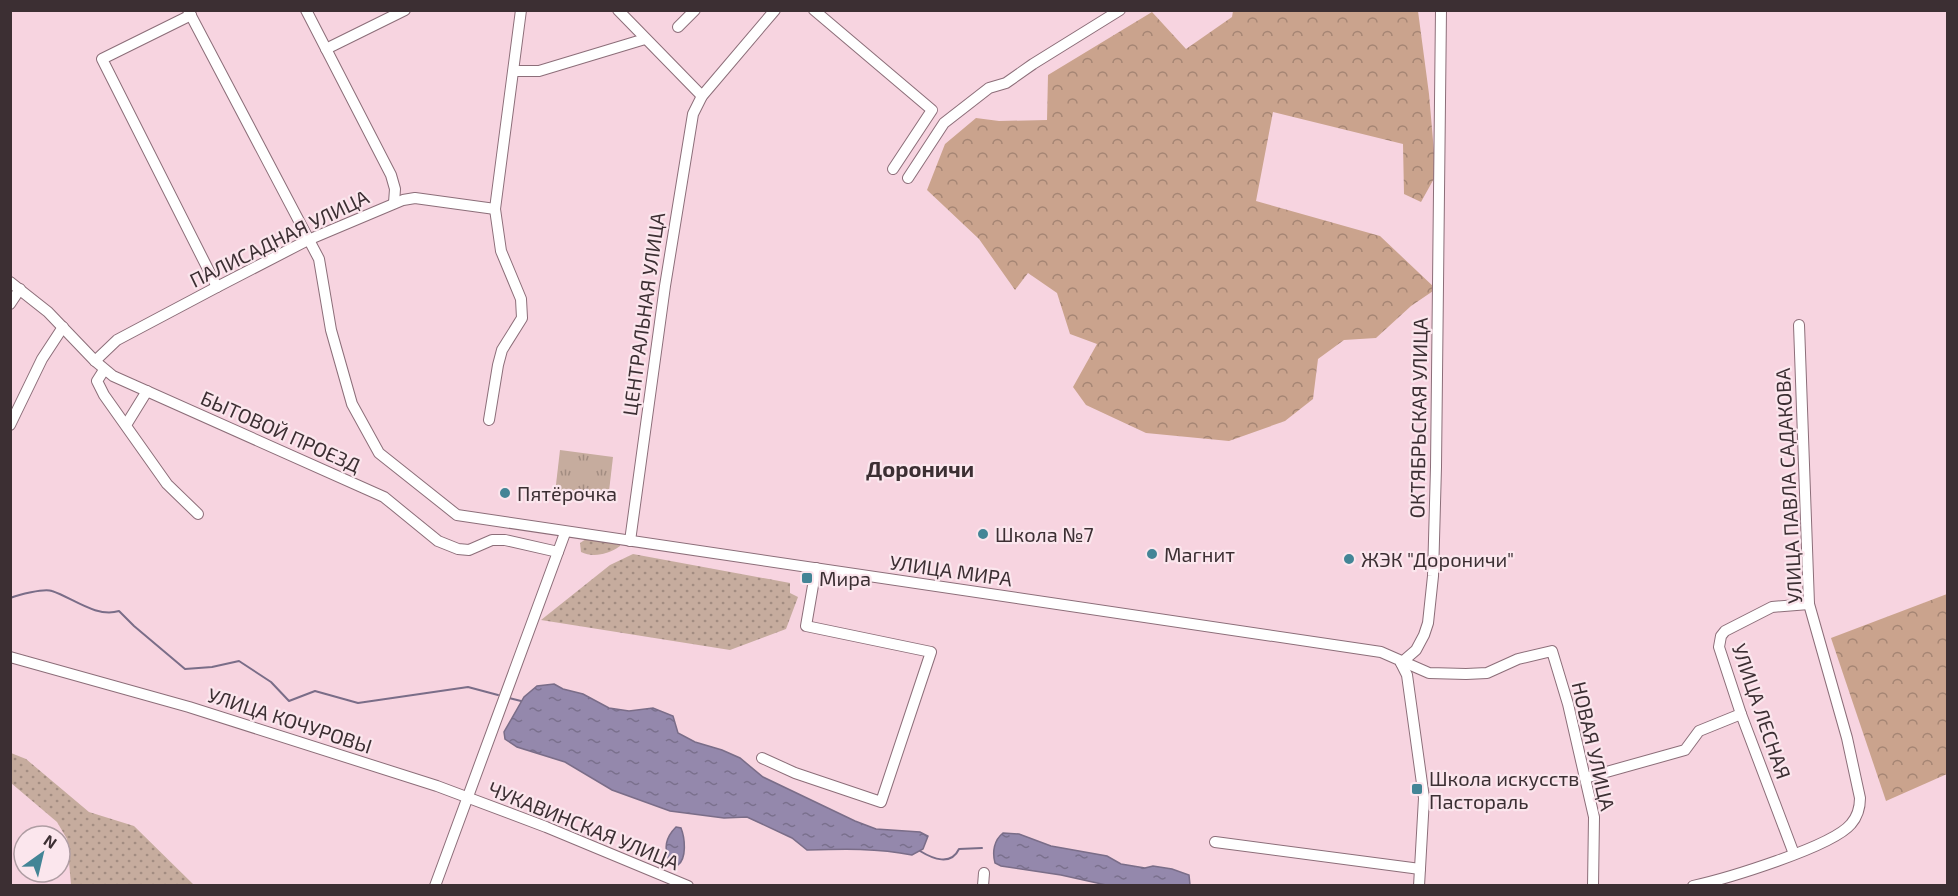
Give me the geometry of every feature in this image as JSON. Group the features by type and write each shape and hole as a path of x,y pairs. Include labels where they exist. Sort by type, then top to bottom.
{"street":[{"path":"306,10 391,175 395,189 394,203"},
{"path":"326,49 405,10"},
{"path":"489,420 502,350 522,318 521,299 501,250 495,209 521,10"},
{"path":"618,10 702,96"},
{"path":"678,27 696,10"},
{"name":"ЦЕНТРАЛЬНАЯ УЛИЦА","path":"630,541 662,309 693,114 702,96 775,10"},
{"path":"814,10 932,110 893,168"},
{"path":"908,178 944,123 989,88 1006,83 1120,10"},
{"name":"ОКТЯБРЬСКАЯ УЛИЦА","path":"1401,663 1416,650 1425,635 1433,576 1441,142 1441,10"},
{"path":"218,287 102,59 189,13 308,240"},
{"path":"514,71 539,71 645,39"},
{"name":"ПАЛИСАДНАЯ УЛИЦА","path":"95,361 117,340 308,240 394,203 416,198 495,209"},
{"name":"УЛИЦА МИРА","path":"308,240 319,259 331,330 352,404 379,453 457,515 1381,652 1390,654 1401,663 1429,673 1487,673 1518,659 1552,651"},
{"name":"БЫТОВОЙ ПРОЕЗД","path":"10,282 63,327 104,370 113,376 384,497 438,541 458,549 469,550 492,540 505,540 558,552"},
{"path":"10,304 20,289"},
{"name":"УЛИЦА ПАВЛА САДАКОВА","path":"1692,885 1726,877 1794,854 1842,832 1851,824 1860,808 1860,798 1847,738 1809,604 1798,325"},
{"path":"10,425 42,359 63,327"},
{"path":"104,370 97,381 104,395 167,484 198,514"},
{"path":"126,425 147,391"},
{"path":"435,885 565,532"},
{"path":"762,758 795,773 881,802 931,652 806,626 816,568"},
{"name":"УЛИЦА ЛЕСНАЯ","path":"1794,854 1741,714 1719,647 1721,636 1725,631 1772,607 1809,604"},
{"name":"НОВАЯ УЛИЦА","path":"1552,651 1594,817 1593,885"},
{"name":"УЛИЦА КОЧУРОВЫ","path":"10,657 210,714 437,786 467,798"},
{"path":"1401,663 1407,675 1424,798 1419,885"},
{"path":"1585,778 1685,750 1699,731 1741,714"},
{"name":"ЧУКАВИНСКАЯ УЛИЦА","path":"467,798 546,826 688,885"},
{"path":"1215,842 1420,869"},
{"path":"983,885 984,873"}],"green space":[{"path":"1233,11 1418,11 1429,94 1436,175 1421,202 1404,194 1403,144 1273,112 1256,201 1380,236 1436,289 1411,306 1376,338 1344,340 1318,359 1313,399 1285,421 1229,441 1146,433 1086,405 1073,387 1097,344 1070,334 1057,293 1028,273 1015,290 979,239 927,190 945,144 976,118 999,121 1047,120 1048,75 1152,12 1186,49 1232,17"},
{"path":"560,450 613,457 608,500 555,493"},
{"path":"586,539 620,544 620,546 601,554 586,554 581,552 580,543"},
{"path":"633,554 790,583 790,593 798,597 786,629 730,650 541,620 610,565"},
{"path":"1947,594 1947,774 1886,801 1831,638"},
{"path":"11,753 26,759 89,812 134,826 194,885 71,885 72,824 58,824 11,783"}],"water":[{"path":"554,684 583,694 609,708 629,711 653,708 673,716 678,733 695,742 740,758 763,777 855,821 876,829 920,832 928,836 923,849 912,855 873,850 807,850 792,838 747,817 724,818 670,811 612,790 565,762 517,747 505,739 504,732 524,697 537,686"},
{"path":"676,827 681,828 684,842 683,858 678,865 669,861 666,852 668,839"},
{"path":"1003,833 1019,834 1051,846 1107,856 1121,864 1172,869 1189,875 1190,885 1106,885 1061,875 1001,866 995,863 994,851"}],"waterway":[{"path":"10,598 48,590 93,610 119,611 185,669 212,667 239,661 271,682 289,701 315,691 358,703 468,687 498,695"},
{"path":"509,698 521,701"},
{"path":"920,851 936,858 947,859 956,854 959,849 982,848"}],"place":[{"name":"Пятёрочка","path":"505,493"},
{"name":"Школа №7","path":"983,534"},
{"name":"Магнит","path":"1152,554"},
{"name":"ЖЭК \"Дороничи\"","path":"1349,559"},
{"name":"Мира","path":"807,578"},
{"name":"Школа искусств Пастораль","path":"1417,789"}],"district":[{"name":"Дороничи","path":"920,468"}]}
